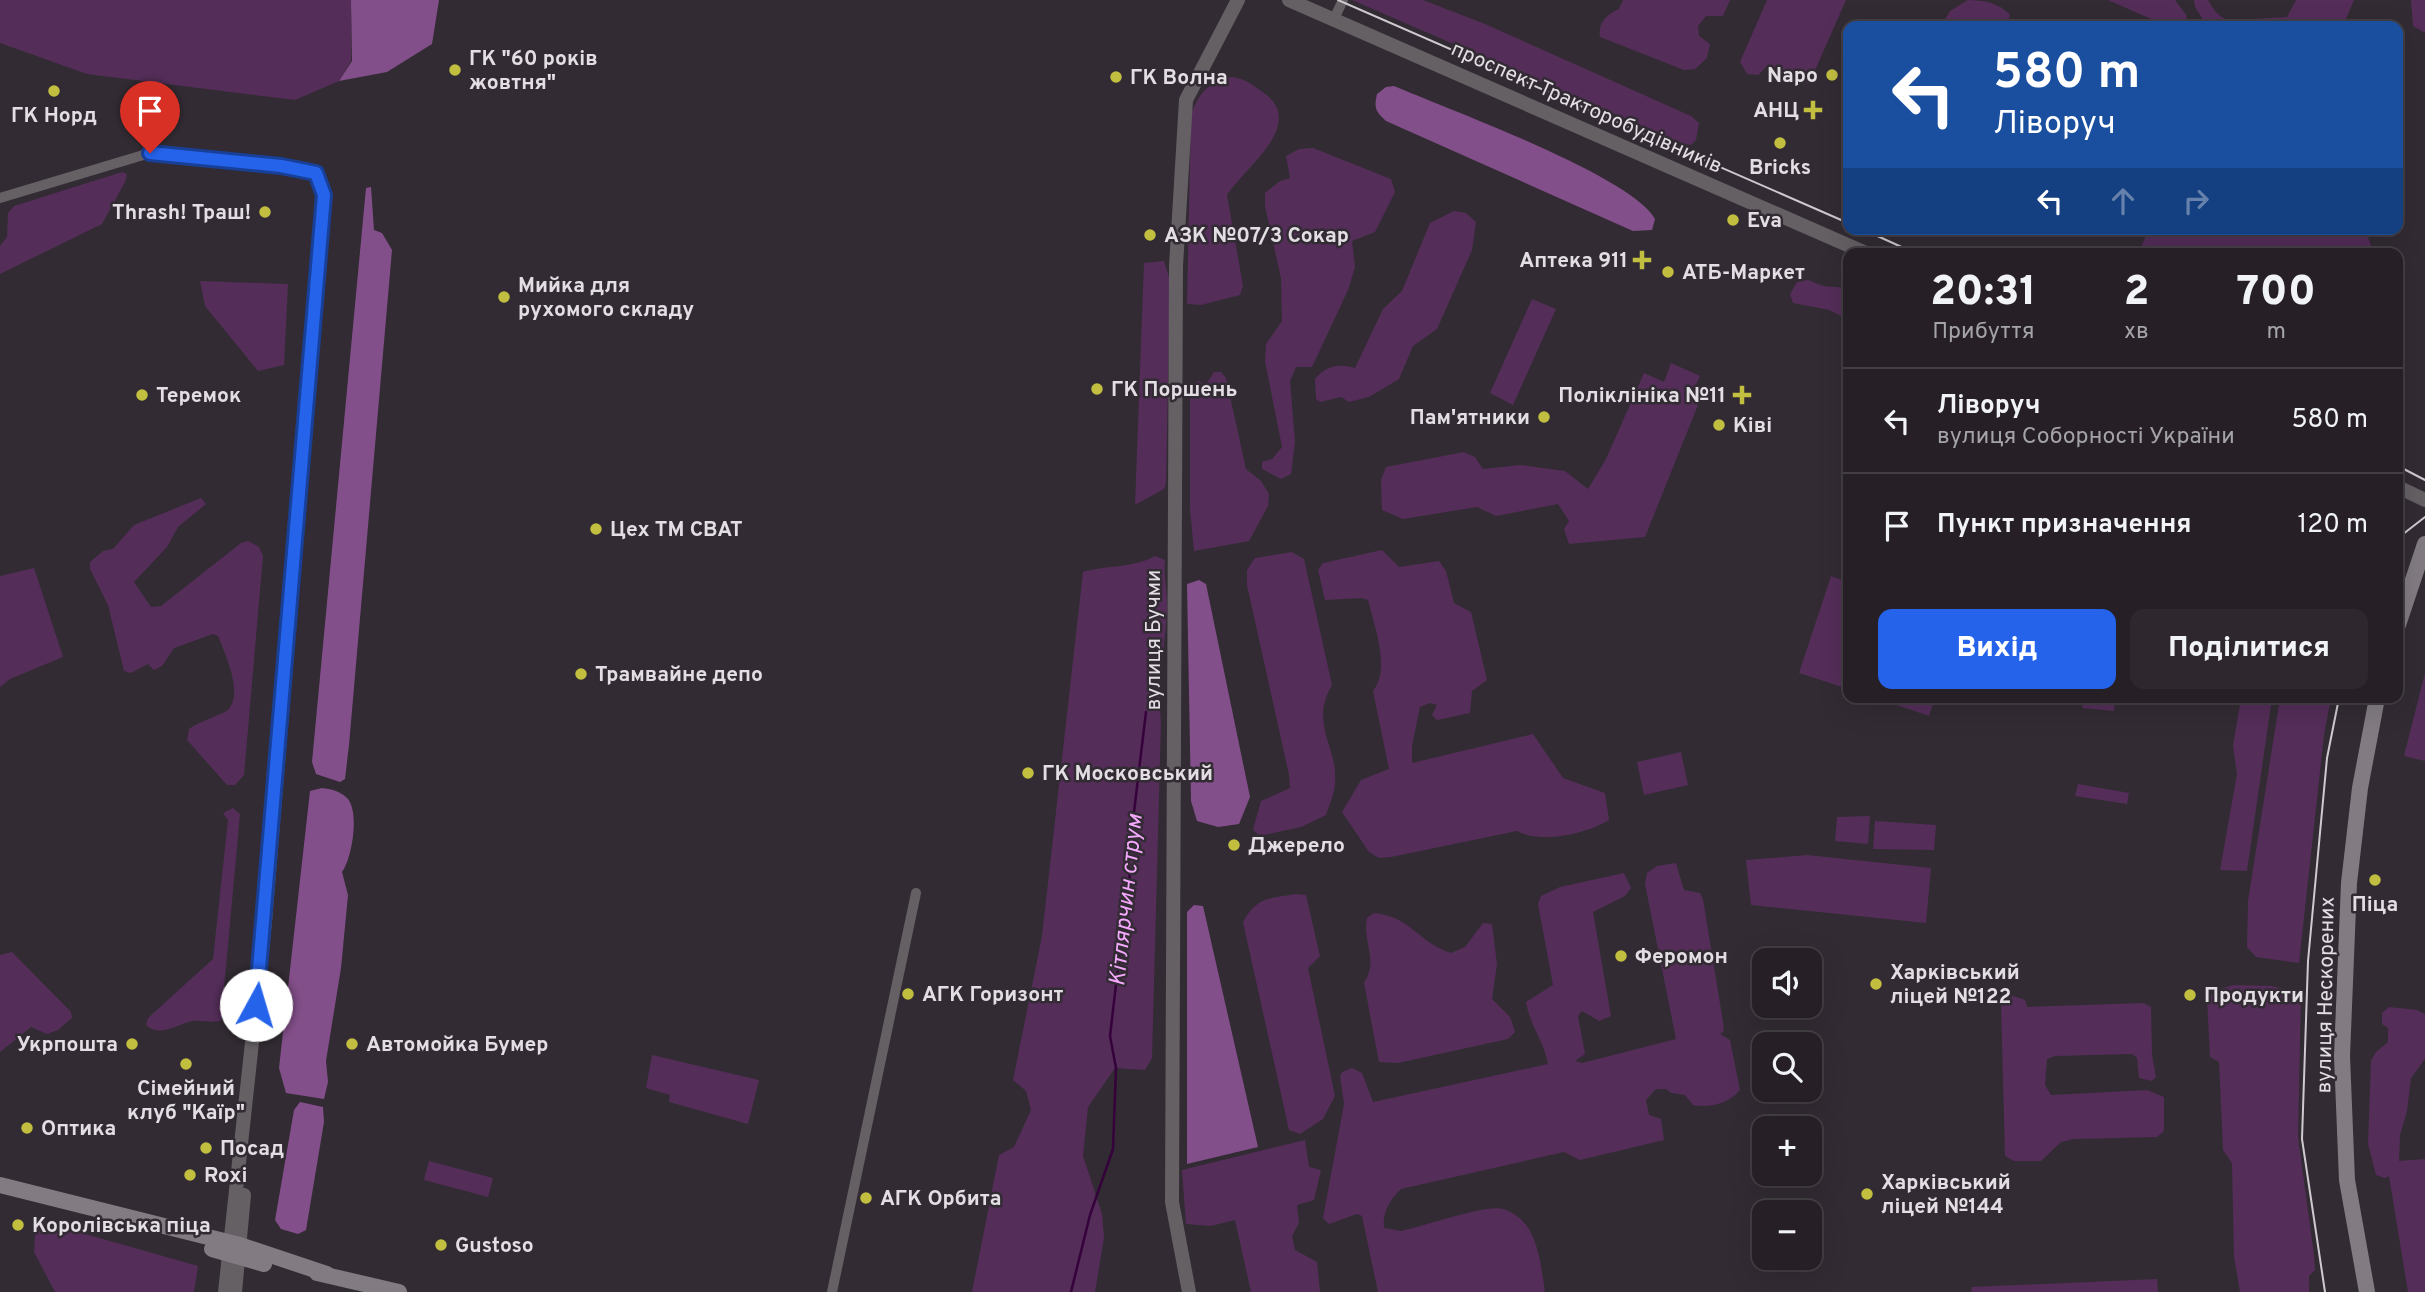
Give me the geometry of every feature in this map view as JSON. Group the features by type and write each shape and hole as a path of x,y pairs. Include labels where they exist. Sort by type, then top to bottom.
{"main road":[{"path":"2403,610 2425,544"},
{"name":"вулиця Нескорених","path":"2368,1292 2347,1181 2342,1056 2349,883 2360,788 2376,703"},
{"path":"0,1185 234,1250 399,1292"}],"street":[{"name":"вулиця Бучми","path":"1189,1292 1172,1202 1175,267 1186,100 1238,0"},
{"name":"проспект Тракторобудівників","path":"1289,0 1853,248"},
{"path":"1334,19 1343,0"},
{"path":"0,198 150,153 281,166 316,173 324,195 265,922 248,1092 248,1164 225,1292"},
{"path":"2403,489 2425,500"},
{"path":"832,1292 916,893"},
{"path":"234,1250 234,1292"}],"shaded area":[{"path":"0,0 351,0 351,61 339,81 295,100 87,74 0,43"},
{"path":"351,0 439,0 432,44 387,72 339,81 352,61"},
{"path":"1352,0 1423,0 1485,24 1691,116 1699,123 1696,140 1691,145 1684,144"},
{"path":"1623,0 1730,0 1723,16 1706,16 1698,26 1699,36 1710,44 1707,58 1695,69 1684,70 1600,37 1604,20 1619,9"},
{"path":"1767,0 1846,0 1809,84 1767,66 1758,75 1747,74 1740,62"},
{"path":"1968,0 1996,5 2010,15 2008,21 1944,21 1950,11"},
{"path":"2108,0 2175,0 2187,16 2186,21 2156,21"},
{"path":"2194,0 2208,0 2215,11 2230,21 2204,21"},
{"path":"2296,0 2354,0 2345,21 2250,21 2287,17"},
{"path":"2411,0 2425,0 2425,33 2413,26"},
{"path":"1230,77 1244,80 1264,93 1275,105 1279,118 1276,132 1268,145 1227,195 1243,286 1240,295 1201,305 1187,304 1191,114 1205,90"},
{"path":"1394,86 1493,126 1612,183 1639,202 1655,219 1652,230 1633,231 1386,121 1376,109 1377,94 1386,87"},
{"path":"1313,148 1391,179 1395,192 1375,232 1352,241 1355,267 1348,290 1312,367 1296,367 1290,381 1295,442 1291,474 1281,479 1262,469 1262,462 1272,459 1282,447 1265,361 1266,344 1282,321 1281,278 1265,206 1265,193 1280,181 1290,178 1286,156 1299,149"},
{"path":"122,172 127,174 125,182 102,224 0,274 0,246 7,237 8,213 14,206"},
{"path":"371,187 374,230 382,233 392,250 349,745 345,779 340,782 316,774 312,762 366,188"},
{"path":"1454,211 1466,213 1476,222 1472,250 1437,329 1413,346 1399,379 1369,397 1349,402 1341,397 1320,402 1316,399 1315,379 1333,367 1355,368 1383,309 1402,291 1430,223"},
{"path":"2146,235 2367,235 2372,248 2141,248"},
{"path":"1164,261 1170,280 1166,483 1164,489 1135,505 1144,263"},
{"path":"1808,280 1823,286 1843,288 1843,317 1829,310 1793,303 1790,294 1797,282"},
{"path":"200,281 288,284 284,365 258,371 205,306"},
{"path":"1532,299 1556,309 1513,405 1490,393"},
{"path":"1671,363 1700,376 1689,399 1698,405 1645,537 1569,544 1564,529 1569,521 1558,504 1496,516 1477,507 1403,519 1382,510 1381,480 1386,467 1464,452 1475,457 1483,469 1520,465 1565,471 1588,489 1606,459 1644,373 1664,382"},
{"path":"1214,372 1221,372 1226,378 1246,469 1261,481 1269,494 1268,506 1249,541 1194,551 1190,509 1190,386 1199,381 1205,386"},
{"path":"201,498 206,504 178,527 167,547 134,582 151,607 161,606 241,543 248,541 259,547 263,556 244,775 235,785 227,785 187,740 189,729 225,712 232,703 232,673 218,636 213,634 174,648 162,666 154,670 148,664 131,673 124,671 108,605 90,569 90,562 103,551 113,549 134,525"},
{"path":"1382,550 1399,567 1439,561 1446,571 1454,603 1471,612 1487,680 1472,691 1470,713 1437,720 1432,715 1437,705 1430,703 1420,707 1412,746 1412,763 1533,734 1563,778 1605,793 1609,820 1563,836 1538,837 1517,831 1391,857 1379,858 1369,852 1342,812 1361,780 1389,769 1373,691 1381,671 1380,647 1368,600 1325,600 1318,570 1323,563"},
{"path":"1292,552 1304,559 1332,685 1323,712 1335,769 1335,786 1326,815 1301,827 1260,836 1253,830 1261,801 1290,788 1247,585 1247,570 1255,558"},
{"path":"1155,556 1165,560 1167,603 1160,693 1152,1058 1145,1070 1115,1068 1088,1107 1083,1156 1102,1214 1104,1238 1095,1292 972,1292 999,1155 1014,1147 1031,1110 1026,1091 1013,1080 1042,936 1083,572 1139,563"},
{"path":"34,568 63,657 10,679 0,687 0,576"},
{"path":"1831,576 1843,580 1843,687 1799,673"},
{"path":"1199,580 1206,584 1250,797 1239,824 1218,827 1197,821 1191,801 1187,584"},
{"path":"2425,673 2425,761 2404,756"},
{"path":"1891,703 1933,703 1929,716"},
{"path":"2083,703 2115,703 2114,711 2082,708"},
{"path":"2240,703 2271,703 2247,871 2220,870 2237,774 2233,746"},
{"path":"2279,703 2330,703 2324,735 2299,963 2256,957 2247,947 2248,901"},
{"path":"1681,752 1688,785 1644,795 1637,762"},
{"path":"2078,784 2129,793 2127,804 2075,796"},
{"path":"322,788 347,798 351,804 354,824 349,857 342,872 348,895 341,968 326,1061 328,1082 324,1099 286,1093 279,1068 310,791"},
{"path":"233,808 240,814 221,1021 193,1021 169,1029 151,1029 146,1025 148,1018 213,959 228,820 223,813"},
{"path":"1870,816 1868,844 1835,841 1837,817"},
{"path":"1875,821 1936,825 1934,850 1873,849"},
{"path":"1807,855 1931,868 1926,923 1751,905 1746,860"},
{"path":"1676,863 1684,890 1700,893 1703,899 1723,1022 1724,1031 1720,1034 1730,1040 1740,1090 1724,1102 1706,1106 1693,1105 1685,1095 1656,1089 1646,1100 1649,1115 1661,1119 1664,1140 1580,1160 1564,1152 1401,1189 1390,1202 1384,1217 1384,1228 1401,1231 1483,1210 1495,1208 1511,1212 1526,1225 1534,1240 1545,1292 1378,1292 1362,1216 1357,1214 1329,1224 1323,1218 1344,1104 1340,1076 1342,1072 1352,1068 1362,1073 1373,1102 1548,1064 1526,1002 1553,985 1538,904 1541,896 1560,887 1624,873 1631,888 1625,896 1593,912 1611,1016 1599,1021 1582,1011 1578,1016 1585,1054 1575,1061 1582,1063 1676,1039 1645,884 1647,873 1657,866"},
{"path":"1296,894 1306,895 1320,956 1308,968 1335,1096 1323,1119 1300,1134 1289,1130 1243,922 1259,903"},
{"path":"1194,905 1203,906 1258,1147 1187,1164 1187,912"},
{"path":"1374,913 1397,919 1440,949 1451,953 1465,947 1483,923 1492,924 1497,964 1492,999 1510,1017 1515,1032 1508,1039 1398,1063 1379,1062 1364,983 1370,966 1367,918"},
{"path":"12,952 71,1012 72,1018 58,1030 47,1034 31,1027 0,1052 0,955"},
{"path":"2234,985 2271,986 2301,992 2298,1137 2314,1255 2315,1270 2309,1276 2309,1292 2240,1292 2234,1257 2232,1163 2223,1150 2219,1062 2210,1057 2207,998 2219,989"},
{"path":"2013,996 2025,1000 2027,1007 2143,1003 2151,1007 2152,1055 2156,1077 2152,1081 2139,1078 2137,1058 2132,1054 2055,1056 2047,1059 2045,1085 2051,1095 2147,1090 2164,1097 2164,1131 2157,1137 2074,1139 2061,1142 2041,1161 2014,1161 2005,1156 2001,1004"},
{"path":"2389,1007 2417,1010 2425,1014 2425,1059 2411,1078 2407,1111 2400,1135 2399,1161 2425,1159 2425,1292 2408,1292 2389,1176 2385,1178 2376,1175 2368,1144 2371,1061 2376,1052 2388,1042 2388,1028 2382,1024 2382,1013"},
{"path":"652,1055 759,1080 748,1124 669,1102 670,1095 646,1088"},
{"path":"300,1102 323,1107 324,1122 306,1230 298,1234 281,1229 275,1220 294,1110"},
{"path":"1305,1140 1309,1167 1321,1170 1314,1200 1297,1205 1299,1223 1292,1236 1295,1250 1317,1262 1320,1292 1251,1292 1235,1220 1211,1226 1186,1224 1182,1170"},
{"path":"429,1161 493,1178 488,1197 424,1180"},
{"path":"36,1220 198,1266 194,1292 55,1292 34,1252"},
{"path":"2157,1279 2158,1292 1972,1292 1971,1287"}],"waterway":[{"name":"Кітлярчин струм","path":"1071,1292 1090,1215 1113,1149 1116,1068 1110,1036 1122,933 1131,891 1128,862 1146,712"}],"tram line":[{"path":"1338,0 1843,221"},
{"path":"1875,235 1904,248"},
{"path":"2403,469 2425,480"},
{"path":"2403,481 2403,488"},
{"path":"2403,534 2425,517"},
{"path":"2325,1292 2302,1139 2308,961 2327,758 2338,703"}],"place":[{"name":"ГК \"60 років жовтня\"","path":"455,70"},
{"name":"Napo","path":"1832,75"},
{"name":"ГК Волна","path":"1116,77"},
{"name":"ГК Норд","path":"54,91"},
{"name":"АНЦ","path":"1813,110"},
{"name":"Bricks","path":"1780,143"},
{"name":"Thrash! Траш!","path":"265,212"},
{"name":"Eva","path":"1733,220"},
{"name":"АЗК №07/3 Сокар","path":"1150,235"},
{"name":"Аптека 911","path":"1642,260"},
{"name":"АТБ-Маркет","path":"1668,272"},
{"name":"Мийка для рухомого складу","path":"504,297"},
{"name":"ГК Поршень","path":"1097,389"},
{"name":"Теремок","path":"142,395"},
{"name":"Поліклініка №11","path":"1742,395"},
{"name":"Пам'ятники","path":"1544,417"},
{"name":"Ківі","path":"1719,425"},
{"name":"Цех ТМ СВАТ","path":"596,529"},
{"name":"Трамвайне депо","path":"581,674"},
{"name":"ГК Московський","path":"1028,773"},
{"name":"Джерело","path":"1234,845"},
{"name":"Піца","path":"2375,880"},
{"name":"Феромон","path":"1621,956"},
{"name":"Харківський ліцей №122","path":"1876,984"},
{"name":"АГК Горизонт","path":"908,994"},
{"name":"Продукти","path":"2190,995"},
{"name":"Укрпошта","path":"132,1044"},
{"name":"Автомойка Бумер","path":"352,1044"},
{"name":"Сімейний клуб \"Каїр\"","path":"186,1064"},
{"name":"Оптика","path":"27,1128"},
{"name":"Посад","path":"206,1148"},
{"name":"Roxi","path":"190,1175"},
{"name":"Харківський ліцей №144","path":"1867,1194"},
{"name":"АГК Орбита","path":"866,1198"},
{"name":"Королівська піца","path":"18,1225"},
{"name":"Gustoso","path":"441,1245"}],"route":[{"path":"150,153 281,166 316,173 324,195 256,1005"}]}
